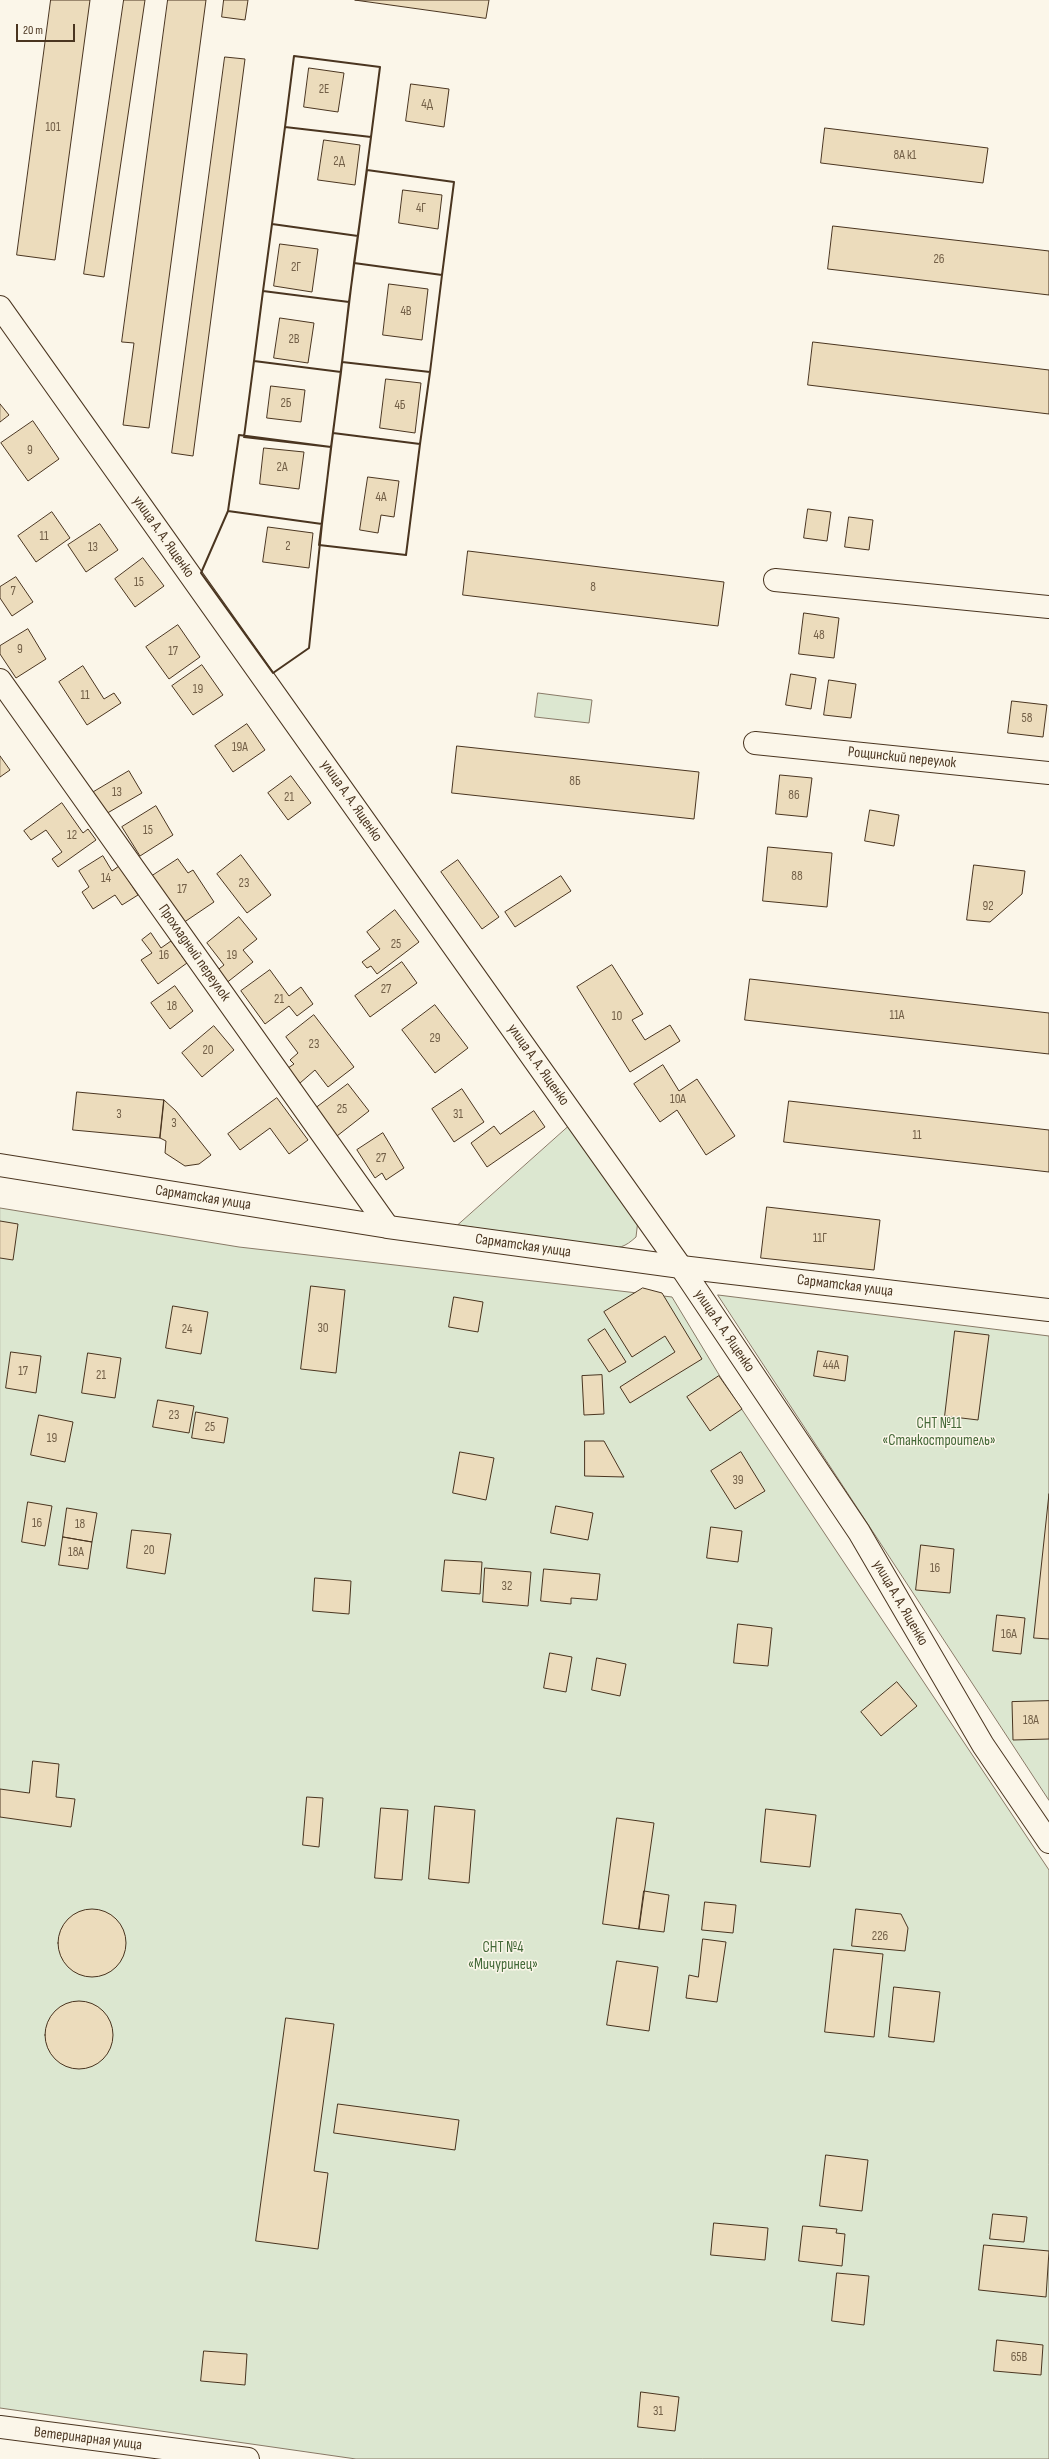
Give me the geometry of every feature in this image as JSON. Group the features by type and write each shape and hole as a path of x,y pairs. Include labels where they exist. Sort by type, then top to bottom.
{"street":[{"name":"улица А. А. Ященко","path":"0,307 681,1267 859,1532 983,1744 1049,1842"},
{"path":"775,580 1049,607"},
{"name":"Прохладный переулок","path":"0,680 388,1228"},
{"name":"Рощинский переулок","path":"755,743 1049,773"},
{"name":"Сарматская улица","path":"0,1165 388,1228 681,1267 1049,1310"},
{"name":"Ветеринарная улица","path":"0,2427 248,2459"}],"green space":[{"path":"538,693 592,700 589,723 535,717"},
{"path":"568,1127 638,1220 636,1237 622,1247 604,1248 458,1225"},
{"name":"СНТ №4 «Мичуринец»","path":"0,1208 239,1247 672,1297 721,1378 1049,1870 1049,2459 356,2459 0,2408"},
{"name":"СНТ №11 «Станкостроитель»","path":"718,1295 1049,1336 1049,1800"}],"building":[{"path":"51,0 90,0 55,260 17,255"},
{"path":"124,0 145,0 104,277 84,274"},
{"path":"168,0 206,0 149,428 123,425 134,343 122,342"},
{"path":"224,0 248,0 245,20 222,17"},
{"path":"355,0 489,0 486,18"},
{"path":"225,57 245,59 193,456 172,453"},
{"path":"309,68 344,73 338,112 304,107"},
{"path":"411,84 449,89 444,127 406,121"},
{"path":"825,128 988,148 983,183 821,163"},
{"path":"324,140 360,145 355,185 318,180"},
{"path":"403,190 442,195 438,229 399,223"},
{"path":"833,226 1049,251 1049,295 828,269"},
{"path":"280,244 318,249 312,292 274,286"},
{"path":"389,284 428,289 422,340 383,335"},
{"path":"280,318 314,323 308,363 274,358"},
{"path":"813,342 1049,370 1049,414 808,385"},
{"path":"386,379 421,383 415,433 380,428"},
{"path":"271,386 305,390 301,422 267,418"},
{"path":"0,404 9,415 0,422"},
{"path":"33,421 59,459 28,481 1,443"},
{"path":"264,448 304,452 299,489 260,484"},
{"path":"368,477 399,481 394,517 381,515 378,533 360,530"},
{"path":"808,509 831,512 827,541 804,538"},
{"path":"52,512 70,538 36,562 18,536"},
{"path":"849,517 873,520 869,550 845,547"},
{"path":"100,524 118,550 86,572 68,545"},
{"path":"268,527 313,533 309,568 263,562"},
{"path":"468,551 724,582 718,626 463,595"},
{"path":"143,558 164,586 135,607 115,579"},
{"path":"16,577 33,602 12,616 0,598 0,587"},
{"path":"804,613 839,618 834,658 799,654"},
{"path":"178,625 200,657 169,679 146,647"},
{"path":"28,629 46,659 16,678 0,654 0,646"},
{"path":"202,665 223,695 193,715 172,686"},
{"path":"83,666 104,699 114,693 121,703 87,725 59,682"},
{"path":"791,674 816,678 811,709 786,705"},
{"path":"829,680 856,684 851,718 824,715"},
{"path":"1012,701 1047,705 1043,737 1008,733"},
{"path":"247,724 265,750 233,772 215,746"},
{"path":"457,746 699,772 694,819 452,793"},
{"path":"0,756 10,770 0,777"},
{"path":"129,771 142,793 104,815 92,793"},
{"path":"780,775 812,778 807,817 776,814"},
{"path":"291,776 311,803 288,820 268,793"},
{"path":"62,803 83,833 88,829 96,840 58,867 52,859 62,852 46,830 31,840 24,831"},
{"path":"156,806 173,835 140,856 122,827"},
{"path":"870,810 899,815 894,846 865,841"},
{"path":"768,847 832,853 827,907 763,901"},
{"path":"241,855 271,895 247,913 217,874"},
{"path":"103,856 112,871 119,866 138,895 122,905 115,895 93,909 82,892 89,887 79,871"},
{"path":"178,859 188,873 193,870 214,902 180,925 149,878"},
{"path":"458,860 499,917 482,929 441,872"},
{"path":"974,865 1025,871 1022,894 990,922 967,920"},
{"path":"561,876 571,891 515,927 505,912"},
{"path":"395,910 419,942 377,974 371,966 367,968 362,962 380,949 367,932"},
{"path":"239,917 257,939 243,950 253,962 225,984 215,972 224,965 207,943"},
{"path":"151,933 161,948 171,941 187,963 158,984 141,960 152,953 142,940"},
{"path":"402,962 417,983 370,1017 355,996"},
{"path":"612,965 643,1014 632,1020 645,1040 670,1025 680,1041 630,1072 577,987"},
{"path":"270,970 289,996 301,987 313,1004 297,1016 289,1006 265,1024 241,991"},
{"path":"750,979 1049,1013 1049,1054 745,1020"},
{"path":"175,986 193,1011 170,1029 151,1003"},
{"path":"435,1005 468,1048 435,1073 402,1030"},
{"path":"314,1015 354,1067 328,1087 315,1070 300,1083 288,1068 294,1064 290,1060 298,1053 286,1037"},
{"path":"214,1026 234,1050 202,1077 182,1053"},
{"path":"663,1065 679,1091 697,1079 735,1136 706,1155 677,1110 660,1122 634,1084"},
{"path":"348,1084 369,1111 337,1136 316,1108"},
{"path":"462,1089 484,1122 454,1142 432,1109"},
{"path":"77,1092 164,1100 160,1138 73,1130"},
{"path":"277,1098 308,1140 289,1154 270,1128 240,1150 228,1134"},
{"path":"164,1100 176,1111 211,1155 199,1164 185,1166 165,1153 166,1141 160,1138"},
{"path":"789,1101 1049,1130 1049,1172 784,1142"},
{"path":"534,1111 545,1127 487,1167 471,1143 494,1126 500,1134"},
{"path":"383,1133 404,1168 386,1180 382,1173 375,1178 357,1150"},
{"path":"767,1207 880,1220 874,1270 761,1258"},
{"path":"0,1221 18,1224 13,1260 0,1258"},
{"path":"311,1286 345,1290 336,1373 301,1369"},
{"path":"643,1288 662,1293 702,1359 630,1403 620,1387 675,1352 665,1336 632,1357 604,1312"},
{"path":"454,1297 483,1302 478,1332 449,1327"},
{"path":"173,1306 208,1312 201,1354 166,1348"},
{"path":"605,1329 626,1362 609,1372 588,1340"},
{"path":"955,1331 989,1335 978,1420 945,1416"},
{"path":"818,1351 848,1356 845,1381 814,1376"},
{"path":"11,1352 41,1356 36,1393 6,1388"},
{"path":"88,1353 121,1358 115,1398 82,1393"},
{"path":"602,1375 604,1414 584,1415 582,1376"},
{"path":"719,1376 742,1409 710,1431 687,1397"},
{"path":"158,1400 194,1406 189,1433 153,1427"},
{"path":"196,1412 228,1418 224,1443 192,1438"},
{"path":"39,1415 73,1422 65,1462 31,1455"},
{"path":"585,1441 604,1441 624,1477 585,1476"},
{"path":"460,1452 494,1458 486,1500 453,1493"},
{"path":"741,1452 765,1491 735,1509 711,1471"},
{"path":"1049,1494 1049,1639 1034,1638"},
{"path":"28,1502 52,1506 45,1546 22,1542"},
{"path":"556,1506 593,1513 588,1540 551,1533"},
{"path":"67,1508 97,1513 92,1542 63,1537"},
{"path":"711,1527 742,1531 738,1562 707,1558"},
{"path":"132,1530 171,1534 165,1574 127,1568"},
{"path":"63,1537 92,1542 88,1569 59,1565"},
{"path":"921,1545 954,1549 950,1593 916,1590"},
{"path":"445,1560 482,1562 480,1594 442,1591"},
{"path":"485,1568 531,1572 528,1606 483,1602"},
{"path":"544,1569 600,1574 597,1600 571,1598 571,1604 541,1601"},
{"path":"315,1578 351,1581 349,1614 313,1611"},
{"path":"997,1615 1025,1618 1021,1654 993,1651"},
{"path":"738,1624 772,1628 768,1666 734,1663"},
{"path":"550,1653 572,1657 566,1692 544,1688"},
{"path":"597,1658 626,1664 620,1696 592,1690"},
{"path":"897,1682 917,1706 881,1736 861,1712"},
{"path":"1049,1701 1049,1739 1013,1740 1012,1702"},
{"path":"33,1761 59,1764 56,1797 75,1799 71,1827 0,1817 0,1789 29,1793"},
{"path":"307,1797 323,1798 319,1847 303,1845"},
{"path":"435,1806 475,1810 469,1883 429,1879"},
{"path":"381,1808 408,1810 402,1880 375,1878"},
{"path":"766,1809 816,1815 810,1867 761,1862"},
{"path":"617,1818 654,1823 639,1929 603,1924"},
{"path":"644,1891 669,1895 664,1932 639,1929"},
{"path":"705,1902 736,1905 733,1933 702,1930"},
{"path":"92,1909 105,1912 116,1919 123,1930 126,1943 123,1956 116,1967 105,1974 92,1977 79,1974 68,1967 61,1956 58,1943 61,1930 68,1919 79,1912"},
{"path":"856,1909 901,1914 908,1928 905,1951 852,1946"},
{"path":"703,1939 726,1942 717,2002 686,1998 689,1975 698,1977"},
{"path":"834,1949 883,1954 874,2037 825,2032"},
{"path":"617,1961 658,1967 649,2031 607,2025"},
{"path":"894,1987 940,1992 934,2042 889,2037"},
{"path":"79,2001 92,2004 103,2011 110,2022 113,2035 110,2048 103,2059 92,2066 79,2069 66,2066 55,2059 48,2048 45,2035 48,2022 55,2011 66,2004"},
{"path":"286,2018 334,2024 314,2171 328,2173 318,2249 256,2241"},
{"path":"338,2104 459,2120 455,2150 334,2133"},
{"path":"826,2155 868,2160 862,2211 820,2206"},
{"path":"993,2214 1027,2217 1024,2242 990,2239"},
{"path":"714,2223 768,2228 765,2260 711,2255"},
{"path":"803,2226 837,2229 836,2233 845,2234 842,2266 799,2261"},
{"path":"984,2245 1049,2251 1046,2297 979,2290"},
{"path":"837,2273 869,2276 864,2325 832,2321"},
{"path":"997,2340 1043,2345 1041,2375 994,2371"},
{"path":"204,2351 247,2354 245,2385 201,2381"},
{"path":"641,2392 679,2397 675,2431 638,2427"}],"wall":[{"path":"294,56 380,67 371,137 285,127 294,56"},
{"path":"285,127 371,137 358,236 272,224 285,127"},
{"path":"367,170 454,182 442,275 354,263 367,170"},
{"path":"272,224 358,236 349,302 263,291 272,224"},
{"path":"354,263 442,275 430,372 342,362 354,263"},
{"path":"263,291 349,302 341,372 254,361 263,291"},
{"path":"254,361 341,372 331,447 244,437 254,361"},
{"path":"342,362 430,372 420,444 333,433 342,362"},
{"path":"333,433 420,444 406,555 319,545 333,433"},
{"path":"239,435 331,447 322,524 228,511 239,435"},
{"path":"228,511 322,524 309,648 273,673 201,573 228,511"}]}
